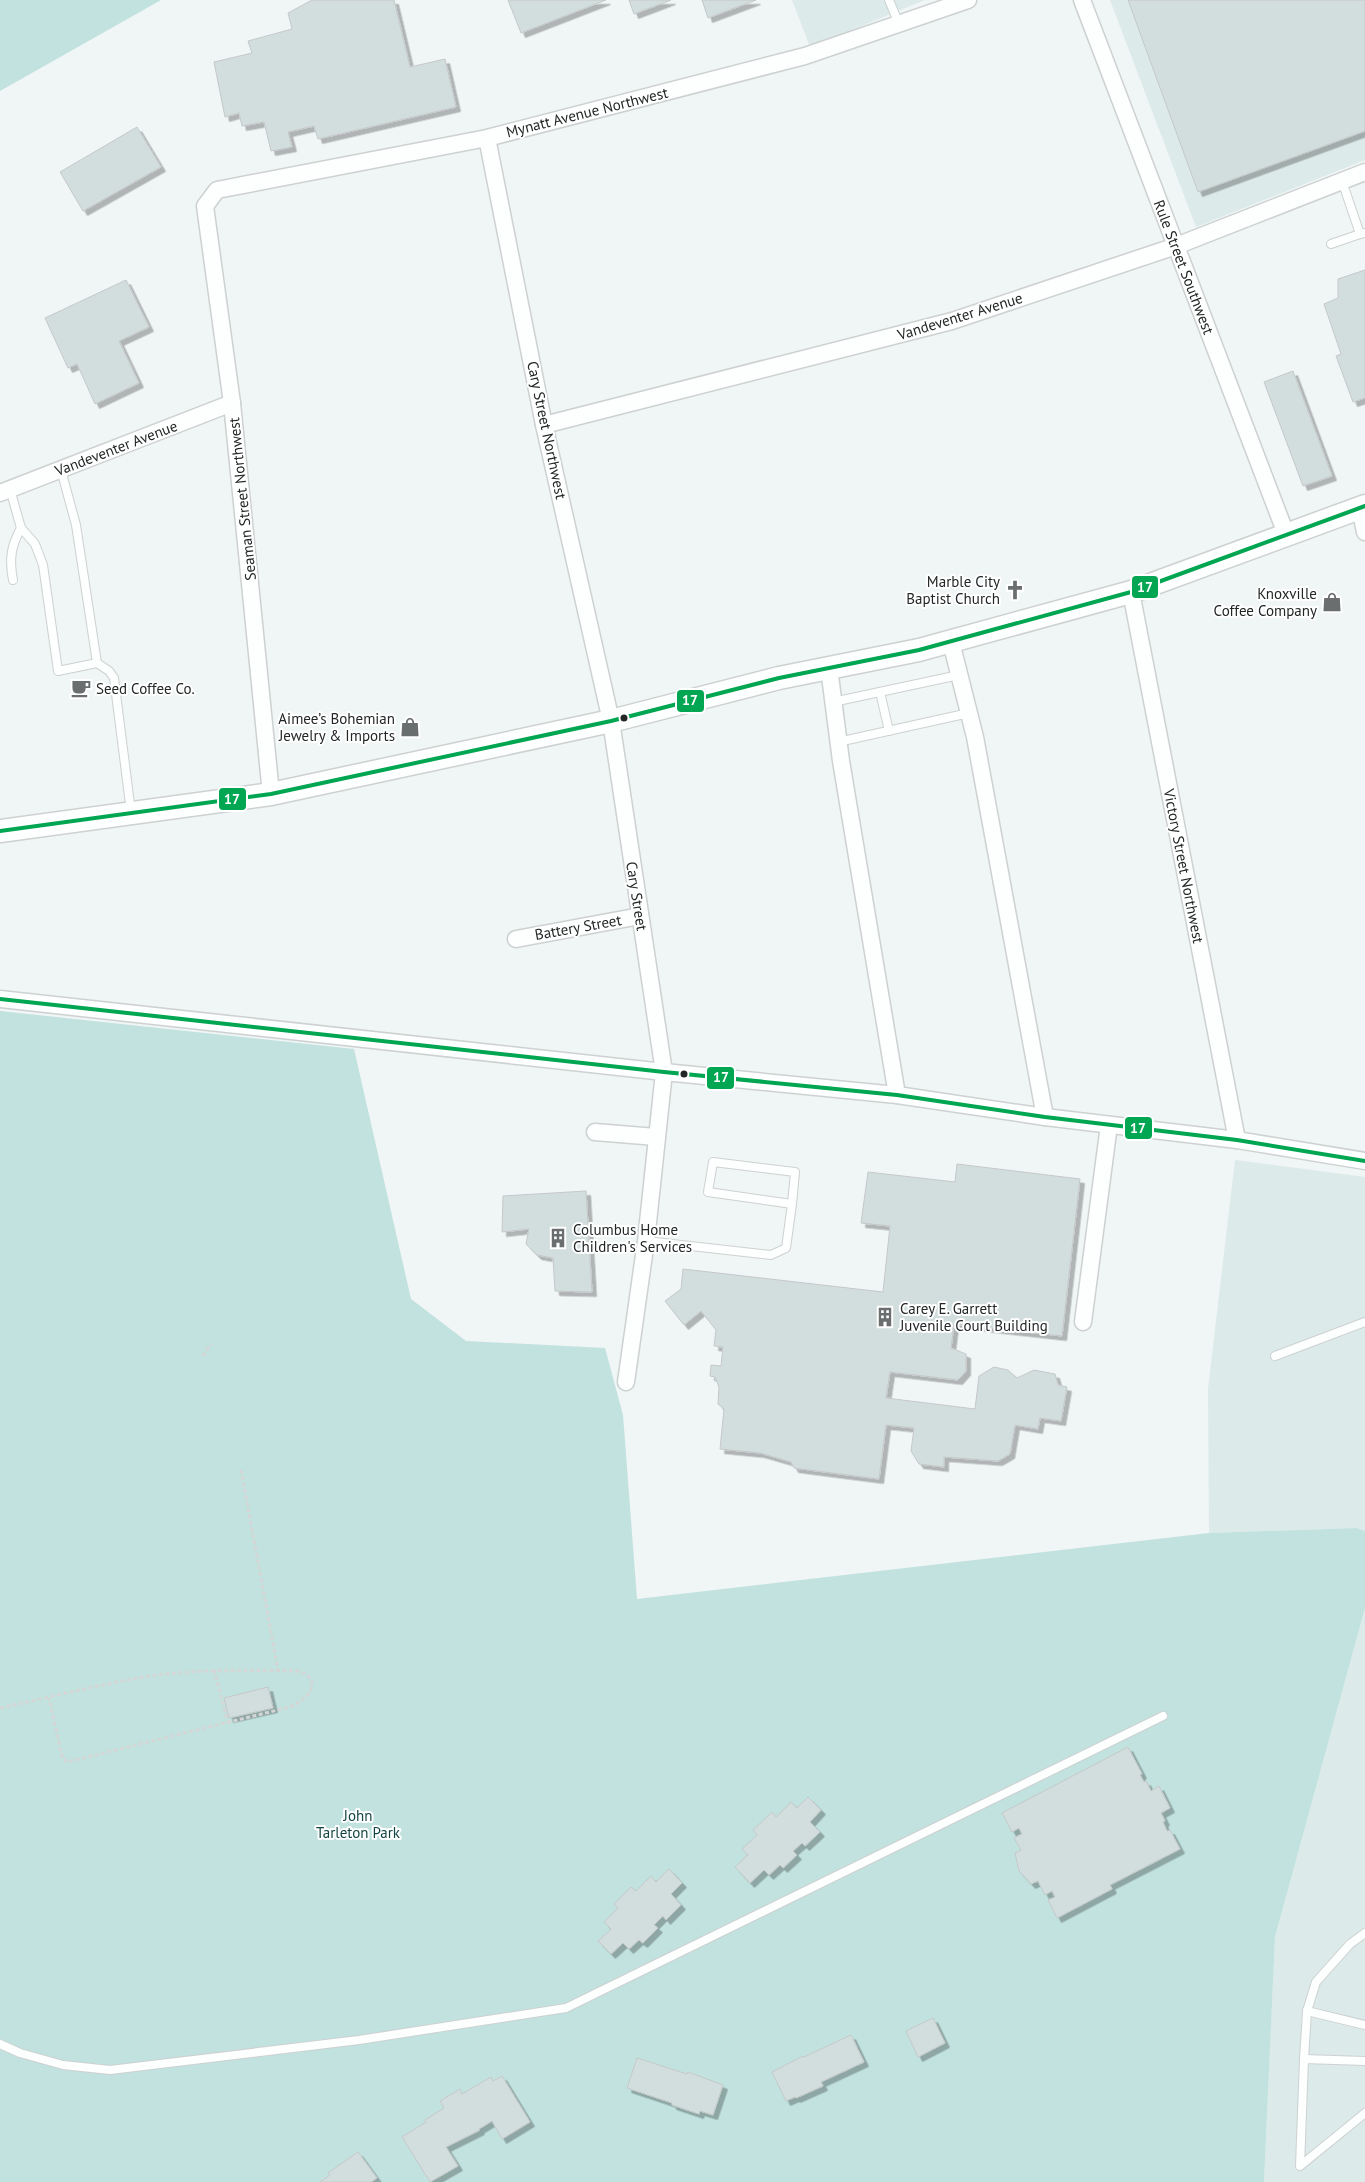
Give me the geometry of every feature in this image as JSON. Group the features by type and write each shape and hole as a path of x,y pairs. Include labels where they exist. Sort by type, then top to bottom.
{"street":[{"name":"Mynatt Avenue Northwest","path":"205,206 217,190 487,138 805,56 968,0"},
{"name":"Rule Street Southwest","path":"1082,0 1286,534"},
{"name":"Cary Street Northwest","path":"487,138 544,425 611,721"},
{"name":"Vandeventer Avenue","path":"544,425 952,322 1176,246 1365,172"},
{"name":"Seaman Street Northwest","path":"205,206 232,403 271,794"},
{"name":"Vandeventer Avenue","path":"5,491 232,403"},
{"path":"0,831 271,794 611,721 770,681 919,650 1131,592 1363,507 1365,532"},
{"name":"Victory Street Northwest","path":"1131,592 1237,1140"},
{"path":"951,642 975,738 1044,1117"},
{"path":"829,668 838,742 897,1095"},
{"name":"Cary Street","path":"611,721 664,1072 646,1241 626,1382"},
{"name":"Battery Street","path":"516,938 640,916"},
{"path":"0,999 664,1072 897,1095 1044,1117 1237,1140 1365,1161"},
{"path":"1083,1322 1109,1125"},
{"path":"594,1132 656,1137"}],"lane":[{"path":"889,0 899,24"},
{"path":"1331,244 1362,234 1342,181"},
{"path":"61,470 76,524 97,663"},
{"path":"5,491 22,528 35,544 43,565 58,671 97,663 109,671 114,678 131,813"},
{"path":"13,580 10,564 11,549 22,528"},
{"path":"833,702 959,675"},
{"path":"880,692 889,731"},
{"path":"838,742 969,713"},
{"path":"646,1241 771,1255 786,1248 792,1204 795,1172 713,1162 708,1192 792,1204"},
{"path":"1275,1356 1365,1322"},
{"path":"0,2044 20,2053 63,2065 110,2070 359,2040 566,2008 1163,1716"},
{"path":"1365,1933 1350,1944 1316,1982 1307,2011 1300,2166 1365,2113"},
{"path":"1307,2011 1365,2025"},
{"path":"1304,2059 1365,2061"}],"path":[{"path":"203,1356 211,1344"},
{"path":"241,1470 278,1670"},
{"path":"214,1670 228,1722"},
{"path":"0,1708 157,1675 214,1670 298,1670 307,1674 311,1680 309,1695 302,1702 290,1707 67,1762 62,1756 49,1698"}],"shaded area":[{"path":"792,0 925,0 810,47"},
{"path":"1110,0 1365,0 1365,160 1196,227"},
{"path":"1235,1160 1365,1177 1365,1531 1356,1528 1209,1533 1208,1389"},
{"path":"1365,1608 1365,2182 1264,2182 1275,1937"}],"green space":[{"path":"0,0 161,0 0,91"},
{"name":"John Tarleton Park","path":"0,1011 354,1049 411,1299 466,1341 605,1348 623,1415 637,1599 1209,1533 1356,1528 1365,1531 1365,1608 1275,1937 1264,2182 0,2182"}],"building":[{"path":"312,0 394,0 410,67 445,59 456,107 318,139 314,126 288,132 292,147 271,151 264,122 242,126 239,113 225,117 214,62 252,53 248,41 292,29 288,13"},
{"path":"508,0 606,0 521,33"},
{"path":"629,0 671,0 634,14"},
{"path":"702,0 756,0 708,18"},
{"path":"1128,0 1365,0 1365,131 1198,192"},
{"path":"137,127 161,167 83,211 60,172"},
{"path":"1365,270 1365,398 1353,402 1336,356 1341,354 1324,304 1338,298 1338,279"},
{"path":"126,280 149,327 119,341 139,383 95,404 77,364 68,368 45,318"},
{"path":"1293,371 1332,476 1303,486 1264,382"},
{"name":"Carey E. Garrett Juvenile Court Building","path":"957,1164 1080,1179 1062,1336 954,1324 951,1348 966,1354 966,1371 958,1380 890,1372 886,1398 975,1409 979,1376 994,1367 1008,1370 1017,1378 1034,1370 1055,1374 1058,1385 1067,1387 1061,1421 1040,1418 1038,1429 1015,1425 1010,1454 998,1461 944,1457 944,1467 919,1464 911,1451 914,1428 886,1425 879,1479 794,1468 791,1462 760,1453 720,1449 724,1409 718,1404 719,1387 715,1377 710,1376 711,1365 721,1366 723,1347 714,1346 716,1330 701,1311 684,1325 665,1301 681,1289 683,1269 883,1292 890,1226 861,1223 868,1172 955,1182"},
{"name":"Columbus Home Children's Services","path":"586,1191 592,1292 555,1291 553,1258 537,1255 526,1244 529,1229 502,1232 503,1196"},
{"path":"268,1687 273,1708 229,1718 224,1698"},
{"path":"1128,1747 1142,1774 1140,1775 1144,1782 1146,1781 1151,1791 1159,1786 1170,1808 1161,1813 1165,1821 1163,1822 1167,1831 1170,1830 1180,1849 1110,1885 1112,1889 1057,1918 1048,1900 1055,1897 1052,1891 1045,1895 1038,1881 1031,1884 1019,1871 1015,1853 1021,1850 1014,1838 1022,1834 1019,1828 1012,1832 1002,1813"},
{"path":"808,1797 821,1810 810,1822 820,1832 805,1846 802,1843 793,1851 797,1855 783,1868 780,1865 769,1875 764,1870 750,1883 735,1867 748,1855 742,1849 757,1835 753,1830 772,1812 776,1817 791,1802 797,1808"},
{"path":"669,1869 682,1883 671,1894 681,1905 666,1920 663,1916 654,1925 658,1928 643,1943 639,1940 629,1949 623,1943 611,1954 598,1941 611,1929 604,1922 618,1908 614,1904 631,1887 636,1891 651,1876 656,1882"},
{"path":"933,2018 945,2043 918,2057 906,2031"},
{"path":"851,2035 864,2062 821,2082 823,2086 786,2101 772,2072"},
{"path":"637,2058 687,2074 688,2072 723,2085 713,2115 700,2111 699,2114 627,2088"},
{"path":"502,2076 530,2122 502,2139 492,2121 480,2130 446,2147 458,2166 430,2182 402,2137 444,2108 440,2101 460,2089 462,2094 491,2077 493,2081"},
{"path":"358,2152 377,2178 371,2182 320,2182 330,2175 328,2173"}],"transit line":[{"name":"17","path":"0,831 271,794 611,721 779,678 919,650 1131,592 1365,506"},
{"name":"17","path":"0,999 664,1072 897,1095 1045,1117 1237,1140 1365,1161"}],"place":[{"name":"Marble City Baptist Church","path":"1015,590"},
{"name":"Knoxville Coffee Company","path":"1332,602"},
{"name":"Seed Coffee Co.","path":"81,688"},
{"name":"Aimee’s Bohemian Jewelry & Imports","path":"410,727"},
{"name":"Columbus Home Children's Services","path":"558,1238"},
{"name":"Carey E. Garrett Juvenile Court Building","path":"885,1317"}]}
